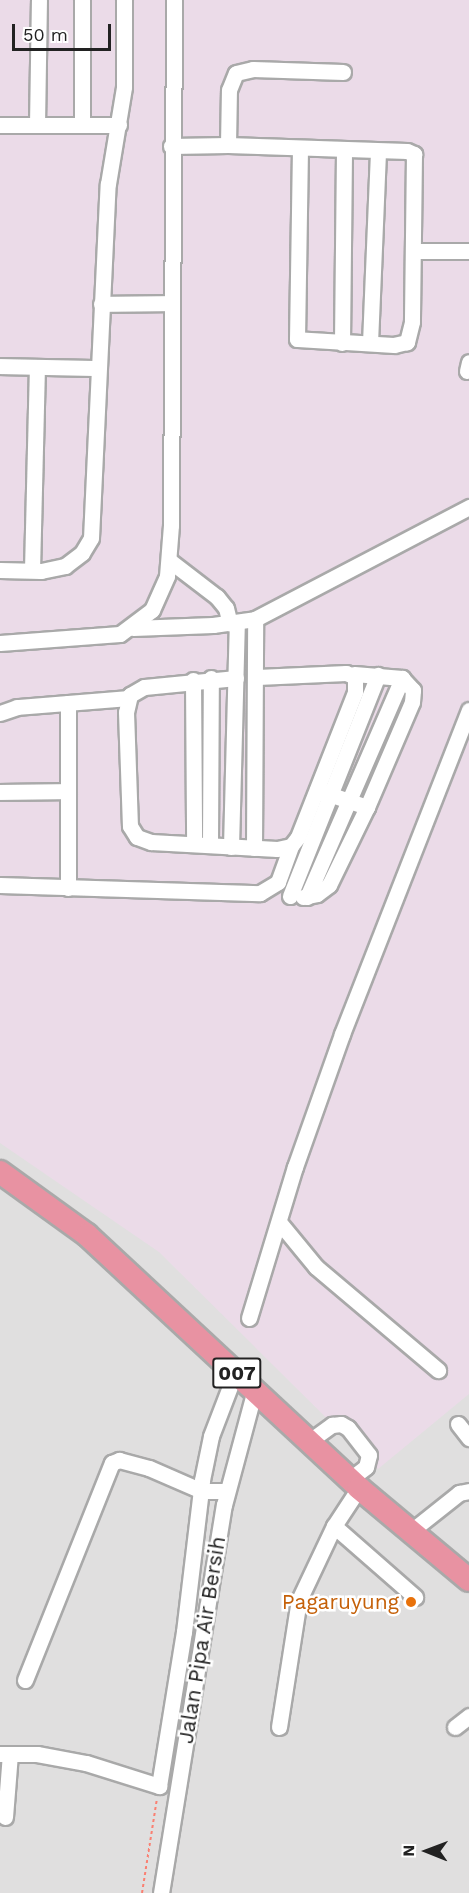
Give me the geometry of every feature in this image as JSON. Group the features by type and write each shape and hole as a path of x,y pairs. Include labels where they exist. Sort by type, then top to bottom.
{"highway":[{"name":"007","path":"0,1172 62,1214 236,1371 354,1484 469,1580"}],"street":[{"path":"37,125 39,0"},
{"path":"82,0 82,125"},
{"path":"0,570 32,570 65,566 82,553 91,538 108,184 124,87 124,0"},
{"path":"133,628 156,602 170,561 171,146 174,0"},
{"path":"228,145 229,90 236,73 254,69 343,72"},
{"path":"0,126 119,124"},
{"path":"171,146 228,145 409,152 416,158 414,251 408,340 394,345 302,342 296,335 300,148"},
{"path":"342,343 344,150"},
{"path":"370,343 378,151"},
{"path":"414,251 469,251"},
{"path":"101,304 171,303"},
{"path":"0,366 98,368"},
{"path":"32,570 37,367"},
{"path":"0,643 106,638 133,628 233,623 255,619 469,507"},
{"path":"170,561 217,597 226,608 233,623 237,678 231,847"},
{"path":"254,848 257,677 255,619"},
{"path":"290,896 355,692 354,674"},
{"path":"0,885 255,893 272,888 290,896 307,897 329,885 367,807 412,702 411,686 402,678 378,675 257,677"},
{"path":"272,888 291,846 324,792 378,675"},
{"path":"0,713 17,707 128,698 144,687 211,678 237,678"},
{"path":"210,844 211,678"},
{"path":"307,897 402,678"},
{"path":"193,680 194,842"},
{"path":"128,698 134,834 151,842 194,842 254,848 291,846"},
{"path":"68,703 68,888"},
{"path":"249,1318 342,1034 466,730 469,710"},
{"path":"0,792 68,791"},
{"path":"324,792 367,807"},
{"path":"279,1222 316,1267 438,1370"},
{"path":"5,1817 5,1754 86,1763 159,1786 211,1436 236,1371"},
{"name":"Jalan Pipa Air Bersih","path":"161,1893 227,1491 255,1389"},
{"path":"279,1727 299,1600 354,1484 366,1467 369,1455 348,1428 341,1424 332,1425 310,1440"},
{"path":"458,1424 469,1438"},
{"path":"25,1680 33,1666 49,1616 112,1462 118,1460 149,1468 202,1491 227,1491"},
{"path":"410,1532 459,1493 469,1491"},
{"path":"334,1526 415,1597"},
{"path":"455,1728 469,1716"}],"path":[{"path":"142,1893 159,1786"}],"shaded area":[{"path":"0,0 469,0 469,1893 0,1893"},
{"path":"0,0 469,0 469,1394 378,1469 159,1252 0,1143"}],"place":[{"name":"Pagaruyung","path":"411,1602"}]}
